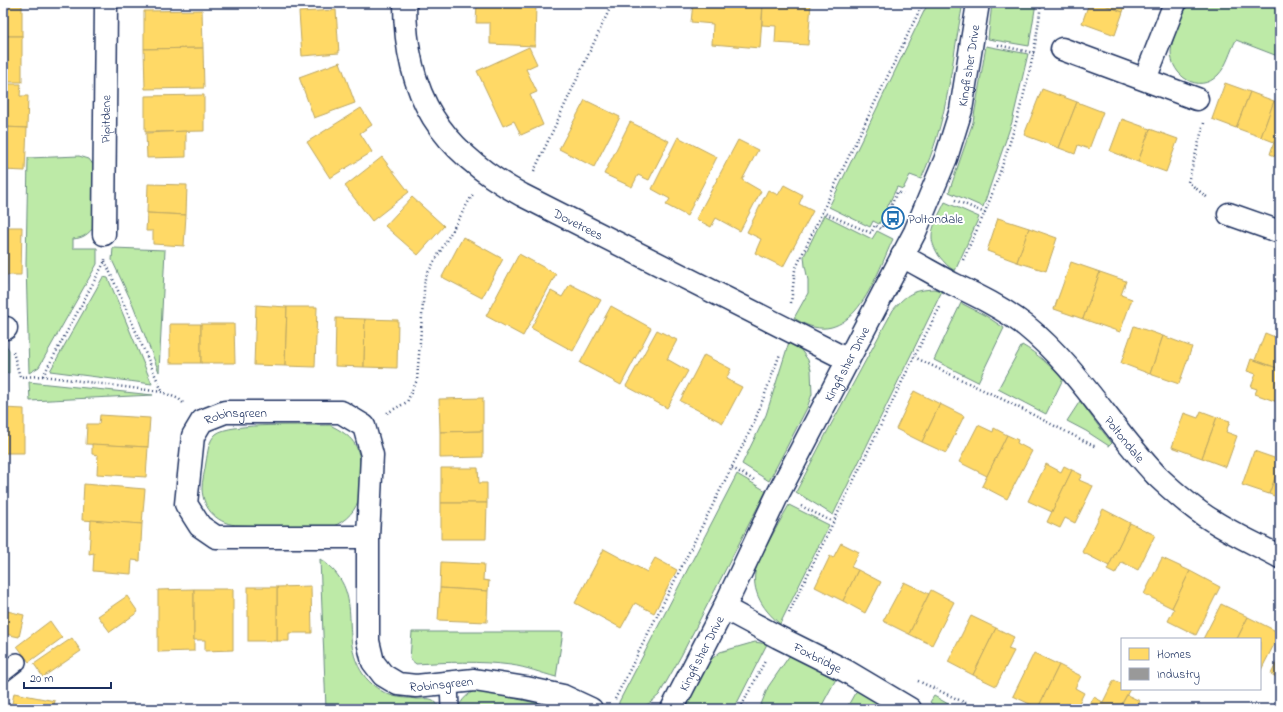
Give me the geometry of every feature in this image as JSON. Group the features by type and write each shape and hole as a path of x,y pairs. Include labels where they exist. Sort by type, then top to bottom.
{"street":[{"name":"Pipitdene","path":"104,234 106,3"},
{"name":"Dovetrees","path":"405,3 405,26 409,55 424,101 436,122 451,141 485,173 522,195 848,360"},
{"name":"Kingfisher Drive","path":"672,709 724,608 778,494 915,232 946,158 961,110 978,3"},
{"path":"1144,79 1176,3"},
{"path":"1062,49 1197,99"},
{"path":"1229,214 1280,232"},
{"name":"Poltondale","path":"902,256 979,296 1002,309 1026,326 1087,389 1131,448 1158,476 1189,504 1213,521 1280,557"},
{"name":"Robinsgreen","path":"368,537 216,537 200,526 186,504 193,436 202,421 225,412 340,412 364,426 372,455 368,537 368,641 374,662 383,675 398,684 416,686 474,680 542,691 563,696 591,709"},
{"name":"Foxbridge","path":"724,608 846,671 910,709"}],"lane":[{"path":"3,674 17,662"},
{"path":"449,682 450,709"}],"path":[{"path":"522,195 611,6 618,3"},
{"path":"614,703 754,422 780,357 783,326 790,313 795,270 923,3"},
{"path":"740,709 778,637 815,558 952,283 985,213 1002,166 1022,100 1042,3"},
{"path":"972,40 1033,52 1049,61 1062,49"},
{"path":"1197,99 1206,118 1188,182 1229,214"},
{"path":"364,426 408,402 417,380 424,278 485,173"},
{"path":"104,234 105,261 162,392"},
{"path":"43,376 105,261"},
{"path":"4,328 20,377 43,376 162,392 178,399 202,421"},
{"path":"914,357 1004,400 1101,450"},
{"path":"742,705 753,709"}],"green space":[{"path":"928,3 963,3 943,114 930,157 921,179 910,175 903,189 897,187 879,224 873,221 870,227 829,207"},
{"path":"992,3 1036,3 1029,46 988,39"},
{"path":"1188,3 1280,3 1280,57 1236,40 1226,63 1218,75 1211,81 1195,83 1187,80 1176,69 1172,61 1171,52 1175,33"},
{"path":"986,46 1028,54 1012,122 983,207 949,192 973,122"},
{"path":"79,156 89,159 94,166 95,226 86,235 73,239 73,248 97,248 97,264 39,367 29,373 26,264 28,158"},
{"path":"945,202 979,217 955,271 939,256 932,240 934,225"},
{"path":"824,215 872,239 877,231 893,239 869,291 858,307 846,320 831,327 814,327 794,318 808,293 808,280 804,256"},
{"path":"113,248 165,250 159,372 133,305 112,260"},
{"path":"103,277 108,278 152,384 50,371"},
{"path":"934,289 942,291 833,515 796,492 893,310 902,300 911,294 921,290"},
{"path":"961,303 986,316 1004,328 978,382 934,360"},
{"path":"3,340 9,350 9,373 3,373"},
{"path":"789,342 798,346 808,360 811,370 812,394 807,408 769,481 742,464 766,415"},
{"path":"1022,345 1039,356 1063,379 1046,414 998,389"},
{"path":"29,382 153,395 30,401"},
{"path":"1080,401 1112,443 1109,446 1067,421"},
{"path":"330,425 344,433 354,442 359,454 360,462 359,498 356,506 342,522 327,528 239,525 219,519 209,510 203,497 202,486 209,447 211,440 216,434 224,430 252,426"},
{"path":"737,474 766,491 681,656 659,695 650,703 638,709 618,709 619,702"},
{"path":"789,505 829,525 780,624 767,611 758,596 755,571 759,560"},
{"path":"320,559 335,572 344,585 348,599 350,629 355,659 366,678 376,688 389,695 402,698 431,699 435,702 439,709 326,709"},
{"path":"412,632 563,632 556,677 511,665 464,662 416,664 410,659"},
{"path":"755,642 767,644 734,709 683,709 707,663 720,652"},
{"path":"790,655 836,679 820,709 764,709 760,707 768,687"},
{"path":"477,690 562,709 458,709 465,697"},
{"path":"858,690 891,709 846,709"},
{"path":"934,696 957,709 938,709 930,702"}],"building: Homes":[{"path":"3,3 22,3 22,36 3,36"},
{"path":"477,3 536,3 535,46 490,44 490,23 476,23"},
{"path":"693,3 763,3 760,48 712,44 713,24 691,22"},
{"path":"763,3 811,3 808,45 775,43 776,26 762,25"},
{"path":"1089,3 1100,3 1123,12 1115,35 1082,23"},
{"path":"1100,3 1126,3 1123,12"},
{"path":"202,10 203,48 144,49 144,11"},
{"path":"336,10 339,53 302,56 299,12"},
{"path":"3,36 22,36 22,82 3,82"},
{"path":"529,47 537,64 526,69 537,92 530,95 543,125 521,135 514,121 503,126 477,71"},
{"path":"203,48 204,88 145,89 144,49"},
{"path":"340,62 355,103 314,118 299,77"},
{"path":"1225,83 1250,92 1236,128 1212,119"},
{"path":"3,84 21,84 20,96 28,96 27,128 3,127"},
{"path":"1042,89 1077,102 1059,148 1024,135"},
{"path":"1250,92 1274,101 1261,137 1236,128"},
{"path":"204,95 204,131 145,132 145,96"},
{"path":"585,100 620,117 594,167 559,149"},
{"path":"1274,101 1280,103 1280,158 1270,154 1274,142 1261,137"},
{"path":"1077,102 1103,112 1089,149 1078,145 1075,154 1059,148"},
{"path":"361,108 372,125 360,133 372,152 330,178 307,142"},
{"path":"1122,119 1150,129 1138,162 1110,151"},
{"path":"630,122 669,141 649,180 638,175 632,187 604,174"},
{"path":"3,127 27,128 25,171 3,170"},
{"path":"1150,129 1178,139 1166,172 1138,162"},
{"path":"186,131 186,157 147,158 146,133"},
{"path":"678,137 717,157 687,216 666,205 670,199 652,189"},
{"path":"738,140 758,150 742,180 761,191 740,231 716,218 711,227 696,219"},
{"path":"382,157 409,192 372,221 345,186"},
{"path":"148,184 187,185 186,215 147,213"},
{"path":"784,185 803,195 799,204 813,211 783,267 755,253 761,239 747,232 768,190 778,195"},
{"path":"412,197 444,226 418,255 385,226"},
{"path":"147,213 186,215 184,246 153,244 153,231 146,231"},
{"path":"998,218 1029,228 1017,262 987,251"},
{"path":"3,227 22,227 21,275 6,275 6,286 3,286"},
{"path":"1029,228 1057,238 1046,271 1017,262"},
{"path":"463,237 503,259 482,298 442,277"},
{"path":"519,254 556,274 523,336 486,316"},
{"path":"1071,262 1100,272 1083,319 1054,309"},
{"path":"1100,272 1126,281 1121,295 1132,299 1120,332 1083,319"},
{"path":"570,284 601,300 573,351 531,328 551,291 562,297"},
{"path":"256,305 287,307 285,366 254,365"},
{"path":"611,306 651,328 621,385 580,363"},
{"path":"287,307 317,307 315,367 285,366"},
{"path":"336,318 365,319 364,367 335,366"},
{"path":"365,319 398,320 397,368 364,367"},
{"path":"170,324 201,324 201,363 170,363"},
{"path":"201,324 234,324 235,363 201,363"},
{"path":"1134,326 1163,336 1150,374 1121,363"},
{"path":"657,330 677,340 667,359 688,371 667,408 626,386"},
{"path":"1265,333 1280,339 1280,369 1255,360"},
{"path":"1163,336 1192,347 1179,384 1150,374"},
{"path":"704,355 731,369 726,379 742,387 723,423 680,401"},
{"path":"1251,359 1280,369 1280,403 1255,394 1257,389 1251,387 1256,374 1247,371"},
{"path":"914,391 940,404 922,442 896,429"},
{"path":"483,398 483,431 440,432 439,399"},
{"path":"940,404 964,416 946,453 922,442"},
{"path":"3,408 24,409 24,453 3,453"},
{"path":"1201,411 1217,417 1202,458 1172,447 1184,413 1198,418"},
{"path":"100,415 150,418 148,447 86,444 87,424 99,424"},
{"path":"1217,417 1230,421 1226,432 1237,436 1226,467 1202,458"},
{"path":"978,425 993,432 994,428 1007,435 987,476 959,462"},
{"path":"483,431 483,457 440,458 440,432"},
{"path":"1007,435 1018,440 1017,443 1032,451 1007,499 982,486"},
{"path":"92,444 148,447 146,477 97,474 98,455 92,454"},
{"path":"1254,451 1280,460 1280,465 1269,494 1242,485"},
{"path":"1046,464 1061,472 1064,466 1072,470 1052,512 1028,501"},
{"path":"1280,465 1280,498 1269,494"},
{"path":"441,468 478,468 479,483 487,483 487,503 441,503"},
{"path":"1072,470 1082,475 1079,480 1093,486 1075,523 1065,518 1060,528 1047,522"},
{"path":"84,484 145,489 142,524 82,520"},
{"path":"441,503 487,503 486,539 441,539"},
{"path":"1103,509 1130,523 1109,566 1082,552"},
{"path":"91,520 142,524 140,561 132,560 131,574 93,571 94,553 89,554"},
{"path":"1130,523 1155,535 1138,570 1122,562 1115,574 1107,570"},
{"path":"841,543 859,552 851,567 858,570 843,601 815,587 830,556 833,558"},
{"path":"604,549 647,572 655,558 677,570 654,613 635,603 621,628 575,603"},
{"path":"1162,558 1190,571 1172,608 1144,594"},
{"path":"441,562 484,564 483,580 489,581 488,591 440,588"},
{"path":"858,570 881,582 865,613 843,601"},
{"path":"1190,571 1220,587 1196,635 1168,621 1174,609 1172,608"},
{"path":"904,582 929,594 909,634 883,621"},
{"path":"311,586 312,633 289,633 289,641 277,641 277,587"},
{"path":"248,587 277,587 277,641 248,641"},
{"path":"440,588 488,591 487,622 438,620"},
{"path":"194,589 194,651 158,652 158,590"},
{"path":"194,589 233,589 233,650 205,651 205,640 194,640"},
{"path":"931,590 954,602 932,645 909,634"},
{"path":"127,596 138,612 110,632 98,616"},
{"path":"1221,604 1248,617 1238,638 1204,638"},
{"path":"3,610 24,615 19,637 5,634 3,645"},
{"path":"971,616 996,628 973,675 948,662"},
{"path":"1248,617 1280,633 1261,670 1261,638 1238,638"},
{"path":"50,621 62,638 29,662 17,646"},
{"path":"996,628 1014,637 1008,649 1014,651 996,686 973,675"},
{"path":"72,638 81,651 43,677 34,664"},
{"path":"1034,653 1059,665 1038,708 1013,696"},
{"path":"1280,656 1280,679 1271,674"},
{"path":"1059,665 1081,676 1075,688 1084,693 1076,709 1040,709 1038,708"},
{"path":"1114,680 1121,684 1121,690 1129,690 1119,709 1087,709 1094,697 1103,702"},
{"path":"14,693 55,701 53,709 11,709"},
{"path":"1127,695 1140,701 1136,709 1119,709"}],"building: Industry":[{"path":"655,3 671,3 658,9"}],"place":[{"name":"Poltondale","path":"893,218"}]}
